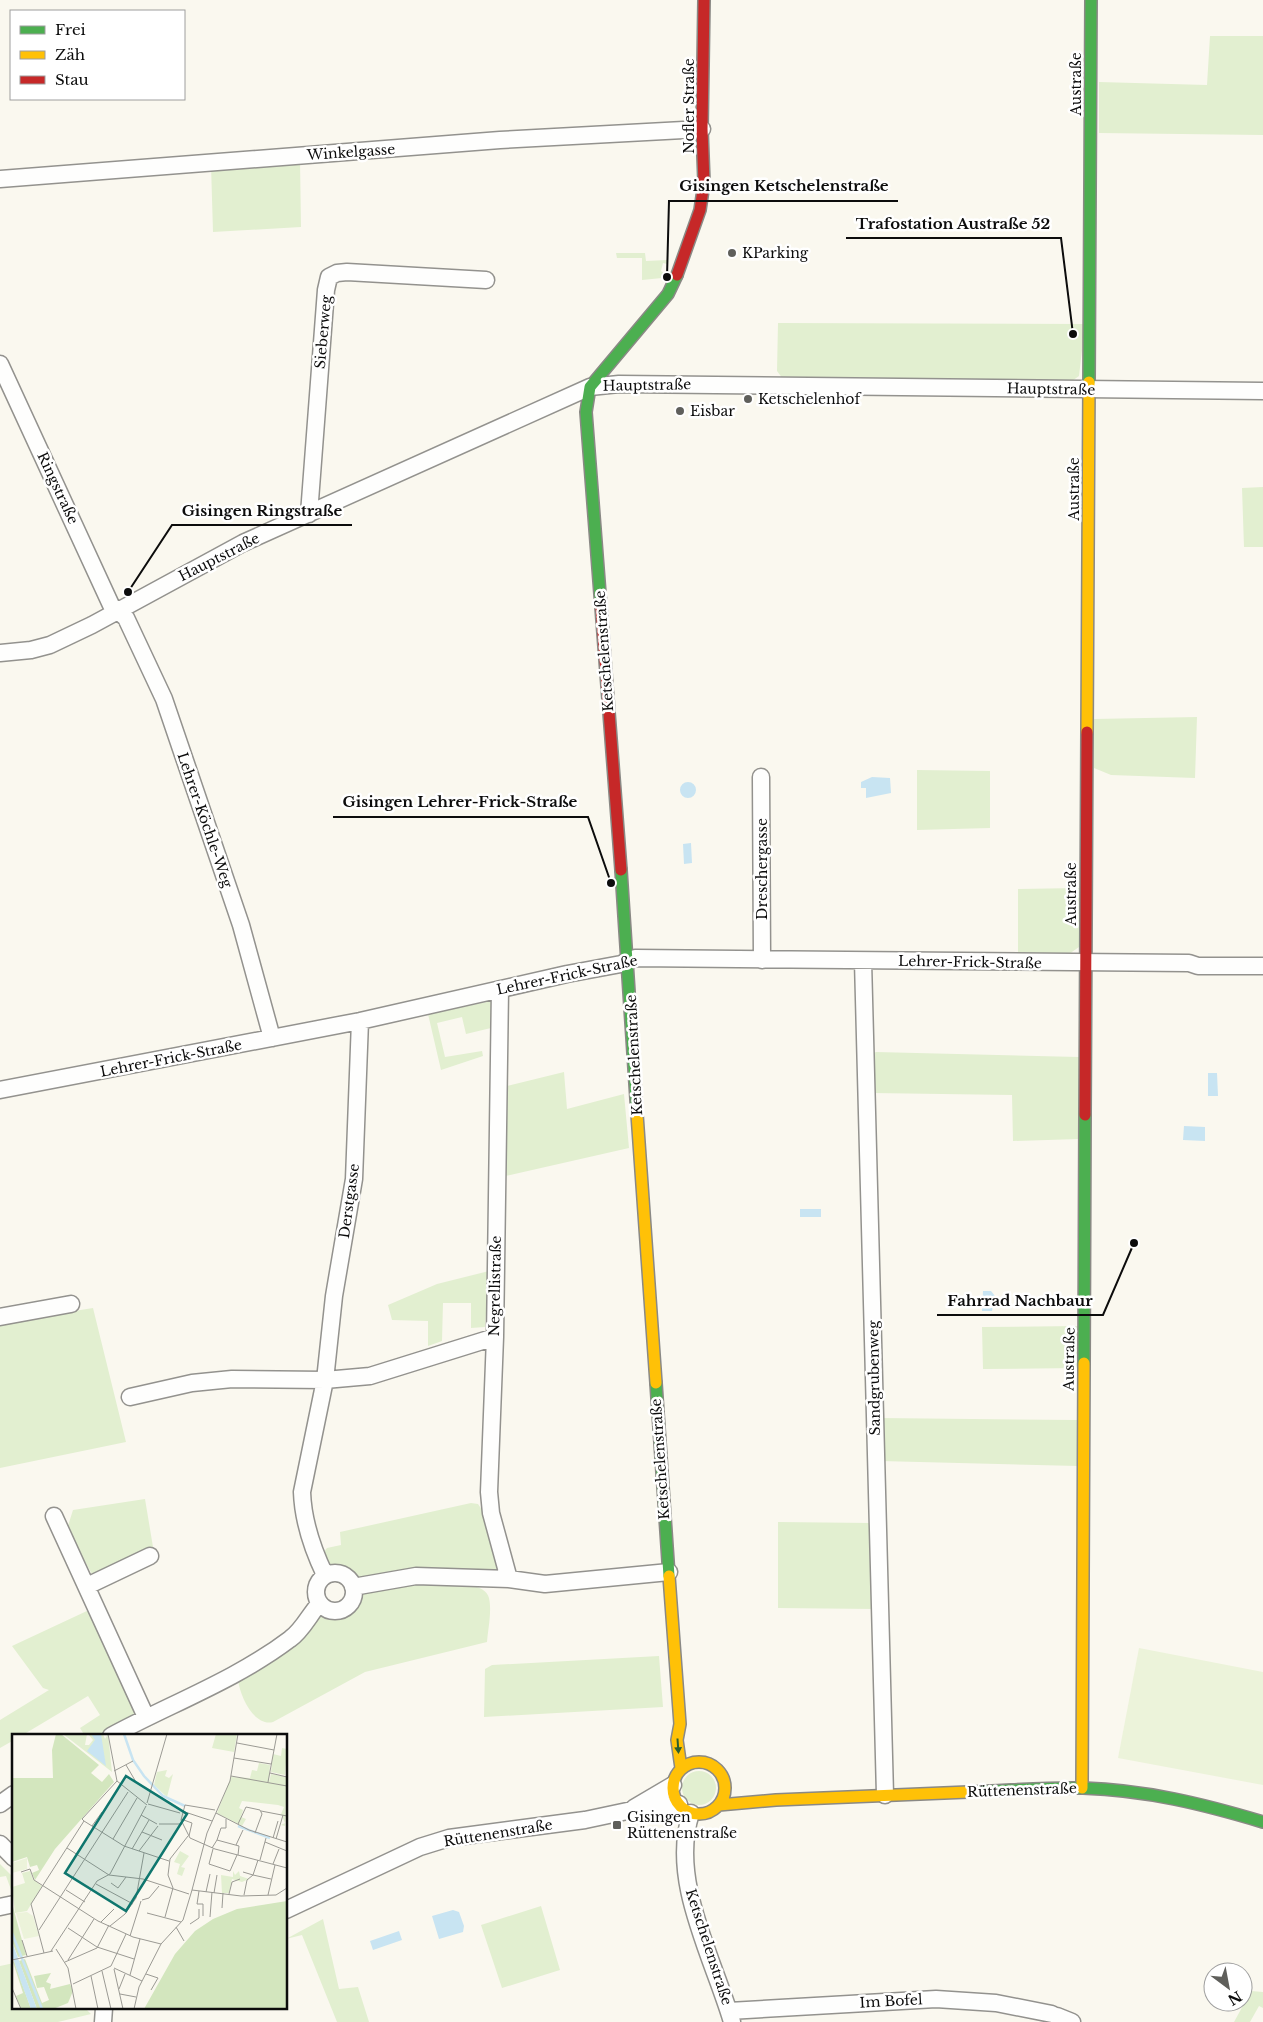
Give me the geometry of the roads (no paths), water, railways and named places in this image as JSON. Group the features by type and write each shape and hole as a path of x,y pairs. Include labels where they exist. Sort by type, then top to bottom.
{"main road":[{"name":"Nofler Straße","path":"590,387 668,294 677,274 702,197 704,0"},
{"name":"Austraße","path":"1082,1788 1091,0"},
{"name":"Ketschelenstraße","path":"590,387 586,412 628,962 680,1724 677,1740 682,1768"},
{"path":"680,1724 689,1736"},
{"path":"699,1757 717,1768 730,1786 718,1805 706,1813 685,1808 673,1792 673,1785 682,1768 699,1757"},
{"name":"Rüttenenstraße","path":"718,1805 776,1800 1082,1788 1141,1792 1208,1805 1263,1822"},
{"name":"Rüttenenstraße","path":"750,1791 776,1800"}],"street":[{"name":"Winkelgasse","path":"0,179 500,140 702,129"},
{"name":"Sieberweg","path":"309,514 326,290 329,278 337,273 347,272 486,280"},
{"name":"Ringstraße","path":"0,364 111,605 118,610"},
{"name":"Hauptstraße","path":"0,652 31,650 50,645 214,558 457,445 590,387 619,384 1263,392"},
{"name":"Lehrer-Köchle-Weg","path":"118,610 126,618 164,699 240,925 272,1038"},
{"name":"Dreschergasse","path":"761,777 762,960"},
{"name":"Lehrer-Frick-Straße","path":"0,1090 360,1022 500,989 628,962 635,958 1263,966"},
{"name":"Sandgrubenweg","path":"863,961 885,1795"},
{"name":"Negrellistraße","path":"500,989 494,1337 489,1492 491,1513 508,1580"},
{"name":"Derstgasse","path":"325,1576 316,1557 303,1508 302,1492 325,1380 334,1296 354,1180 360,1022"},
{"path":"0,1317 72,1304"},
{"path":"130,1396 192,1383 223,1380 325,1380 370,1376 494,1337"},
{"path":"54,1516 146,1717"},
{"path":"87,1586 150,1556"},
{"path":"353,1587 416,1576 508,1580 545,1584 669,1572"},
{"path":"332,1573 342,1574 351,1582 353,1587 352,1600 343,1609 330,1611 319,1604 315,1591 317,1585 325,1576 332,1573"},
{"path":"115,1734 146,1717 195,1695 292,1638 319,1604"},
{"name":"Rüttenenstraße","path":"632,1810 673,1785"},
{"path":"0,1804 12,1795"},
{"name":"Rüttenenstraße","path":"288,1909 404,1854 449,1838 585,1820 632,1810 685,1808"},
{"name":"Ketschelenstraße","path":"685,1808 684,1841 690,1892 702,1935 731,2016"},
{"path":"0,1844 12,1856"},
{"name":"Im Bofel","path":"731,2016 936,1999 996,2003 1060,2017"}],"water":[{"path":"872,777 890,778 891,793 866,798 866,788 861,788 861,782"},
{"path":"688,782 694,784 696,790 694,796 688,798 682,796 680,790 682,784"},
{"path":"691,843 692,863 684,864 683,844"},
{"path":"1208,1073 1217,1073 1218,1096 1208,1096"},
{"path":"1184,1126 1205,1127 1205,1141 1183,1140"},
{"path":"800,1209 821,1209 821,1217 800,1217"},
{"path":"983,1291 991,1291 995,1296 992,1311 982,1311"},
{"path":"453,1910 459,1912 464,1926 463,1932 439,1939 432,1916"},
{"path":"399,1931 402,1940 373,1950 370,1941"}],"place":[{"name":"KParking","path":"732,253"},
{"name":"Gisingen Ketschelenstraße","path":"667,277"},
{"name":"Trafostation Austraße 52","path":"1073,334"},
{"name":"Ketschelenhof","path":"748,399"},
{"name":"Eisbar","path":"680,411"},
{"name":"Gisingen Ringstraße","path":"128,592"},
{"name":"Gisingen Lehrer-Frick-Straße","path":"611,883"},
{"name":"Fahrrad Nachbaur","path":"1134,1243"},
{"name":"Gisingen Rüttenenstraße","path":"617,1825"}]}
